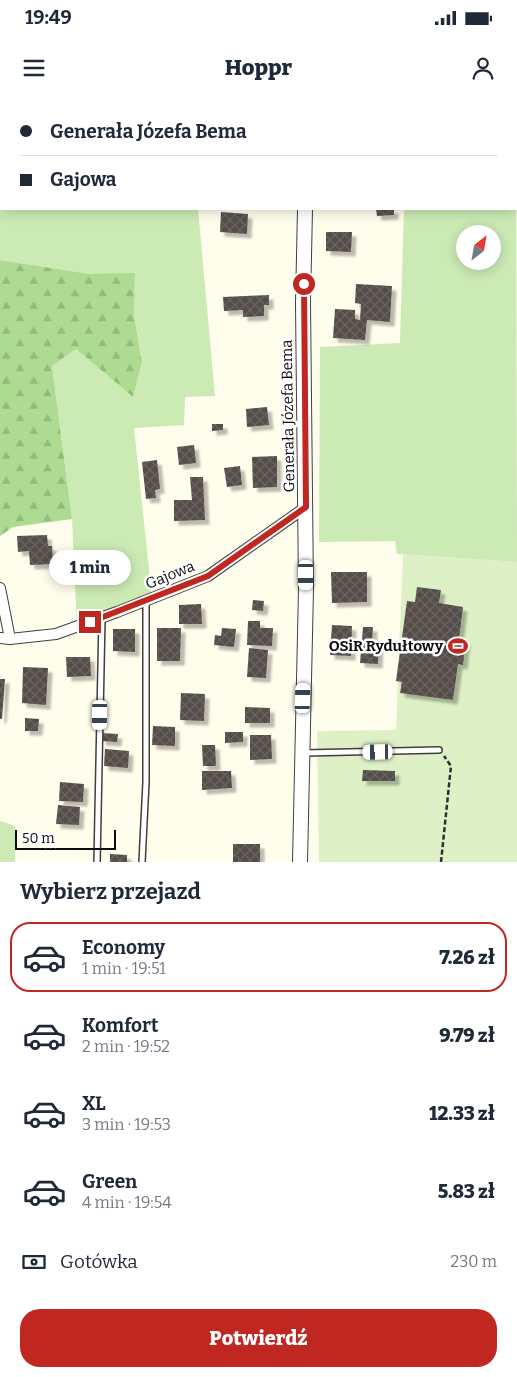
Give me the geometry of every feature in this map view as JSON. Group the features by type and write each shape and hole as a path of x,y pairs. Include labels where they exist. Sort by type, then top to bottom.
{"street":[{"name":"Generała Józefa Bema","path":"300,862 306,589 303,303 305,210"},
{"name":"Gajowa","path":"5,638 56,634 208,576 306,507"},
{"path":"0,588 5,638"}],"lane":[{"path":"142,862 146,782 146,601"},
{"path":"97,862 102,618"},
{"path":"301,753 439,750"}],"path":[{"path":"439,750 451,766 441,862"}],"green space":[{"path":"0,210 198,210 215,396 185,397 184,425 134,428 152,598 77,626 72,519 52,366 76,349 133,397 142,362 134,315 135,274 90,274 0,260"},
{"path":"404,210 516,210 517,562 397,554 395,541 319,542 320,347 400,343"},
{"path":"0,260 90,274 135,273 134,315 142,362 133,397 76,349 52,366 72,519 13,527 0,536"},
{"name":"OSiR Rydułtowy","path":"403,554 517,562 517,862 319,862 317,731 396,730"},
{"path":"0,821 15,826 15,862 0,862"}],"building":[{"path":"376,210 394,210 394,215 377,216"},
{"path":"221,212 248,214 247,234 220,232"},
{"path":"326,232 352,232 351,252 326,251"},
{"path":"356,284 392,286 390,322 367,320 365,340 333,338 335,309 355,310 355,319 360,320 361,304 355,303"},
{"path":"269,295 269,305 264,305 264,316 243,317 243,310 224,311 223,297"},
{"path":"267,407 269,425 247,427 246,409"},
{"path":"212,424 223,424 223,430 212,431"},
{"path":"194,445 196,463 179,465 177,447"},
{"path":"277,456 277,487 253,488 252,457"},
{"path":"157,460 160,489 155,490 156,498 146,499 142,462"},
{"path":"240,466 242,485 227,487 224,468"},
{"path":"190,477 203,477 205,520 174,521 174,500 192,500"},
{"path":"47,535 48,546 52,546 53,564 30,565 29,551 18,552 17,536"},
{"path":"331,572 367,572 367,602 332,603"},
{"name":"OSiR Rydułtowy","path":"417,587 441,590 439,603 463,607 459,639 466,640 463,665 458,664 453,700 400,693 402,682 396,681 407,601 415,602"},
{"path":"253,600 264,601 263,611 252,610"},
{"path":"201,604 202,624 179,624 179,605"},
{"path":"248,621 260,621 260,628 273,628 272,646 247,645"},
{"path":"332,625 352,626 351,656 330,655"},
{"path":"363,627 373,627 372,643 379,643 378,664 360,663"},
{"path":"157,628 181,628 180,661 157,661"},
{"path":"222,628 236,629 234,647 214,645 215,635 221,636"},
{"path":"113,629 135,629 135,652 113,651"},
{"path":"249,648 268,650 266,678 247,677"},
{"path":"66,657 90,657 91,676 67,677"},
{"path":"23,667 48,668 46,705 22,703"},
{"path":"0,679 5,679 2,719 0,719"},
{"path":"181,693 205,694 204,721 180,720"},
{"path":"245,707 270,708 270,723 245,723"},
{"path":"25,718 39,719 38,731 25,731"},
{"path":"153,726 175,727 175,746 152,745"},
{"path":"225,732 243,732 243,742 225,743"},
{"path":"101,733 118,734 117,742 101,741"},
{"path":"250,735 271,735 272,759 250,760"},
{"path":"202,745 215,745 216,766 203,766"},
{"path":"105,749 129,751 128,768 104,766"},
{"path":"363,770 395,771 395,781 362,781"},
{"path":"202,771 231,771 232,788 202,790"},
{"path":"60,782 84,784 83,802 59,801"},
{"path":"58,805 80,807 79,825 56,824"},
{"path":"233,844 260,844 260,862 233,862"},
{"path":"110,854 127,855 127,862 110,862"}],"place":[{"name":"OSiR Rydułtowy","path":"458,646"}],"route":[{"path":"90,622 208,576 306,507 304,284"}]}
